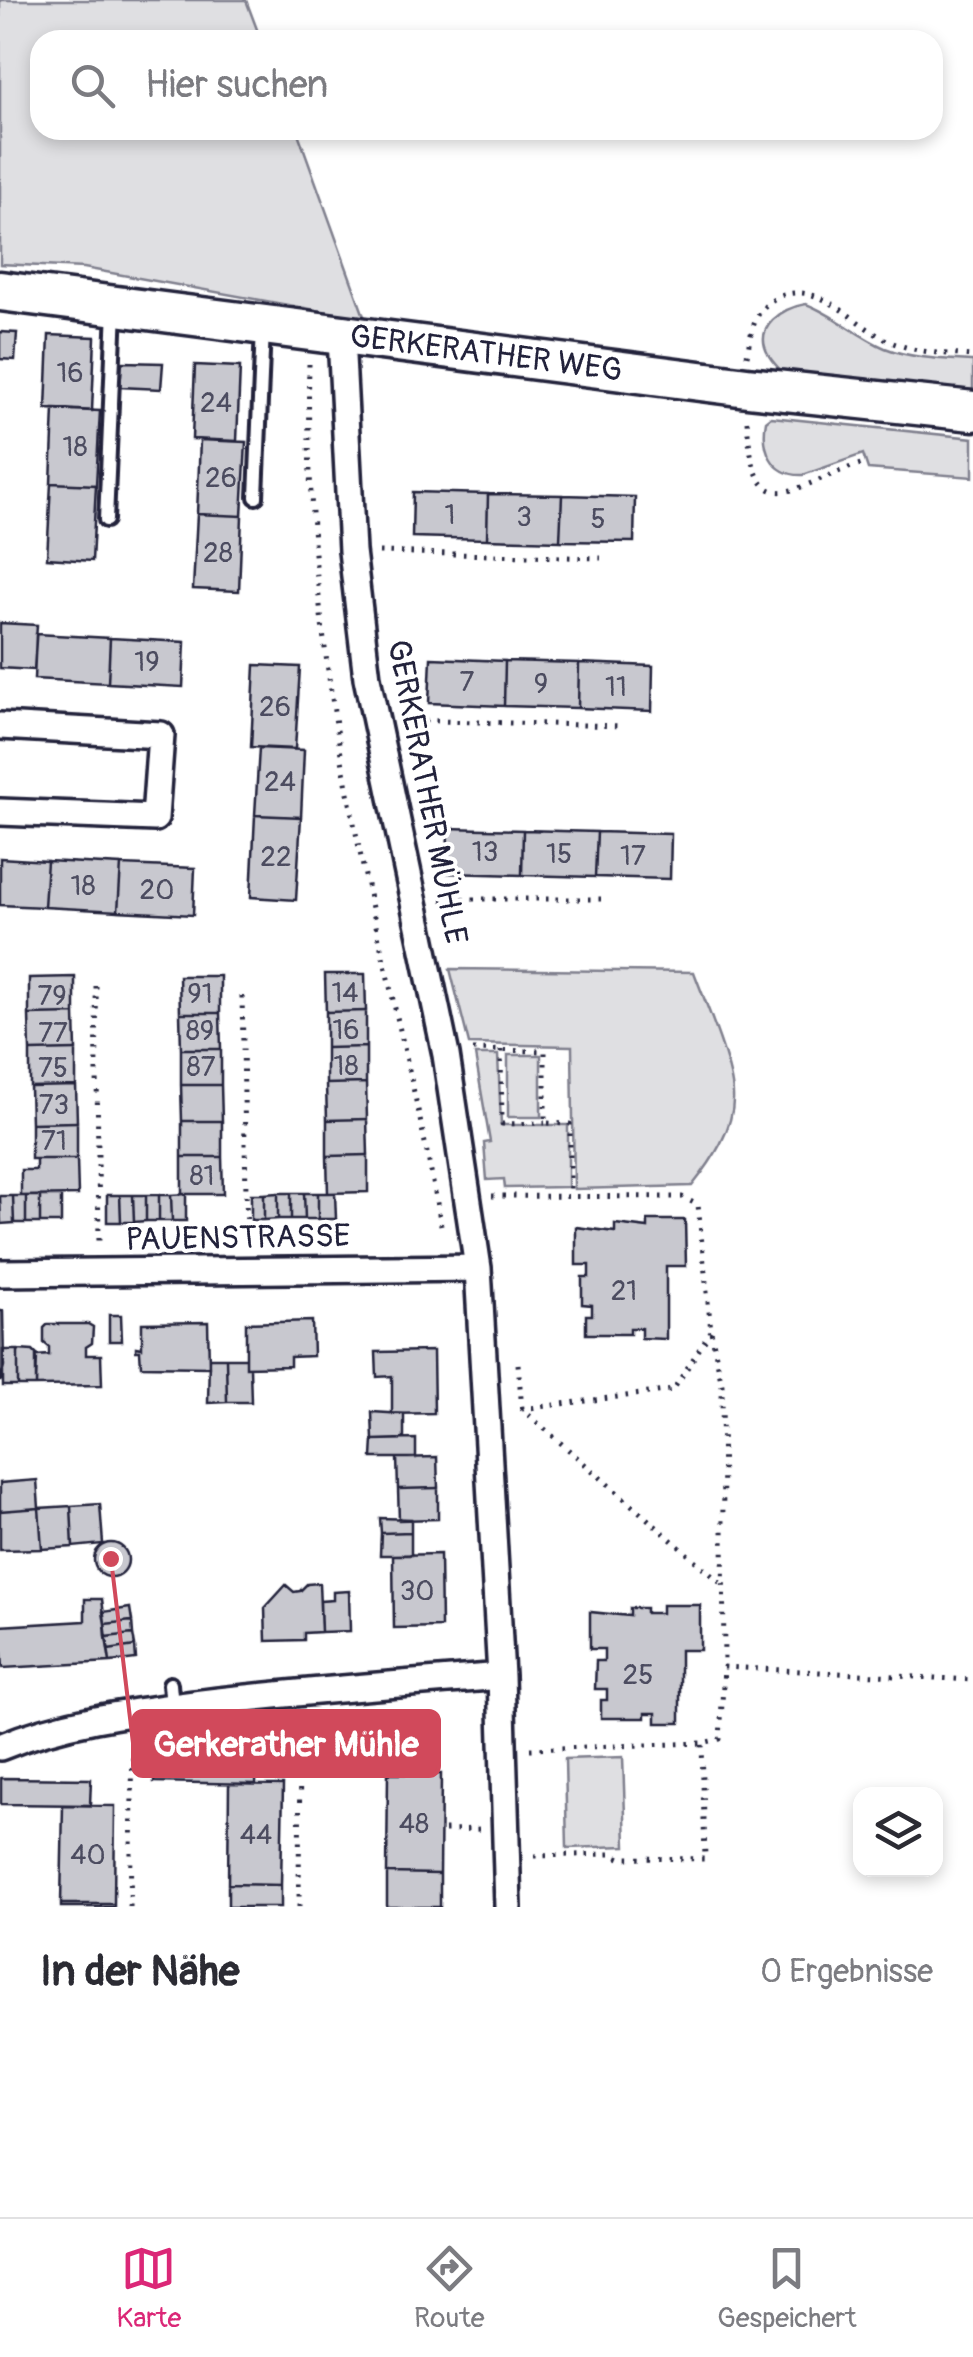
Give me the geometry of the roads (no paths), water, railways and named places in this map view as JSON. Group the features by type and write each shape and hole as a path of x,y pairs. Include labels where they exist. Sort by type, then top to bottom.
{"street":[{"name":"GERKERATHER WEG","path":"0,291 747,388 973,411"},
{"name":"GERKERATHER MÜHLE","path":"326,334 374,719 445,1050 478,1268 508,1907"},
{"path":"0,726 161,734 155,818 0,812"},
{"name":"PAUENSTRASSE","path":"0,1274 478,1268"},
{"path":"0,1746 77,1722 133,1712 171,1696 500,1676"}],"lane":[{"path":"106,520 115,306"},
{"path":"256,497 264,326"}],"place":[{"name":"Gerkerather Mühle","path":"111,1559"}]}
